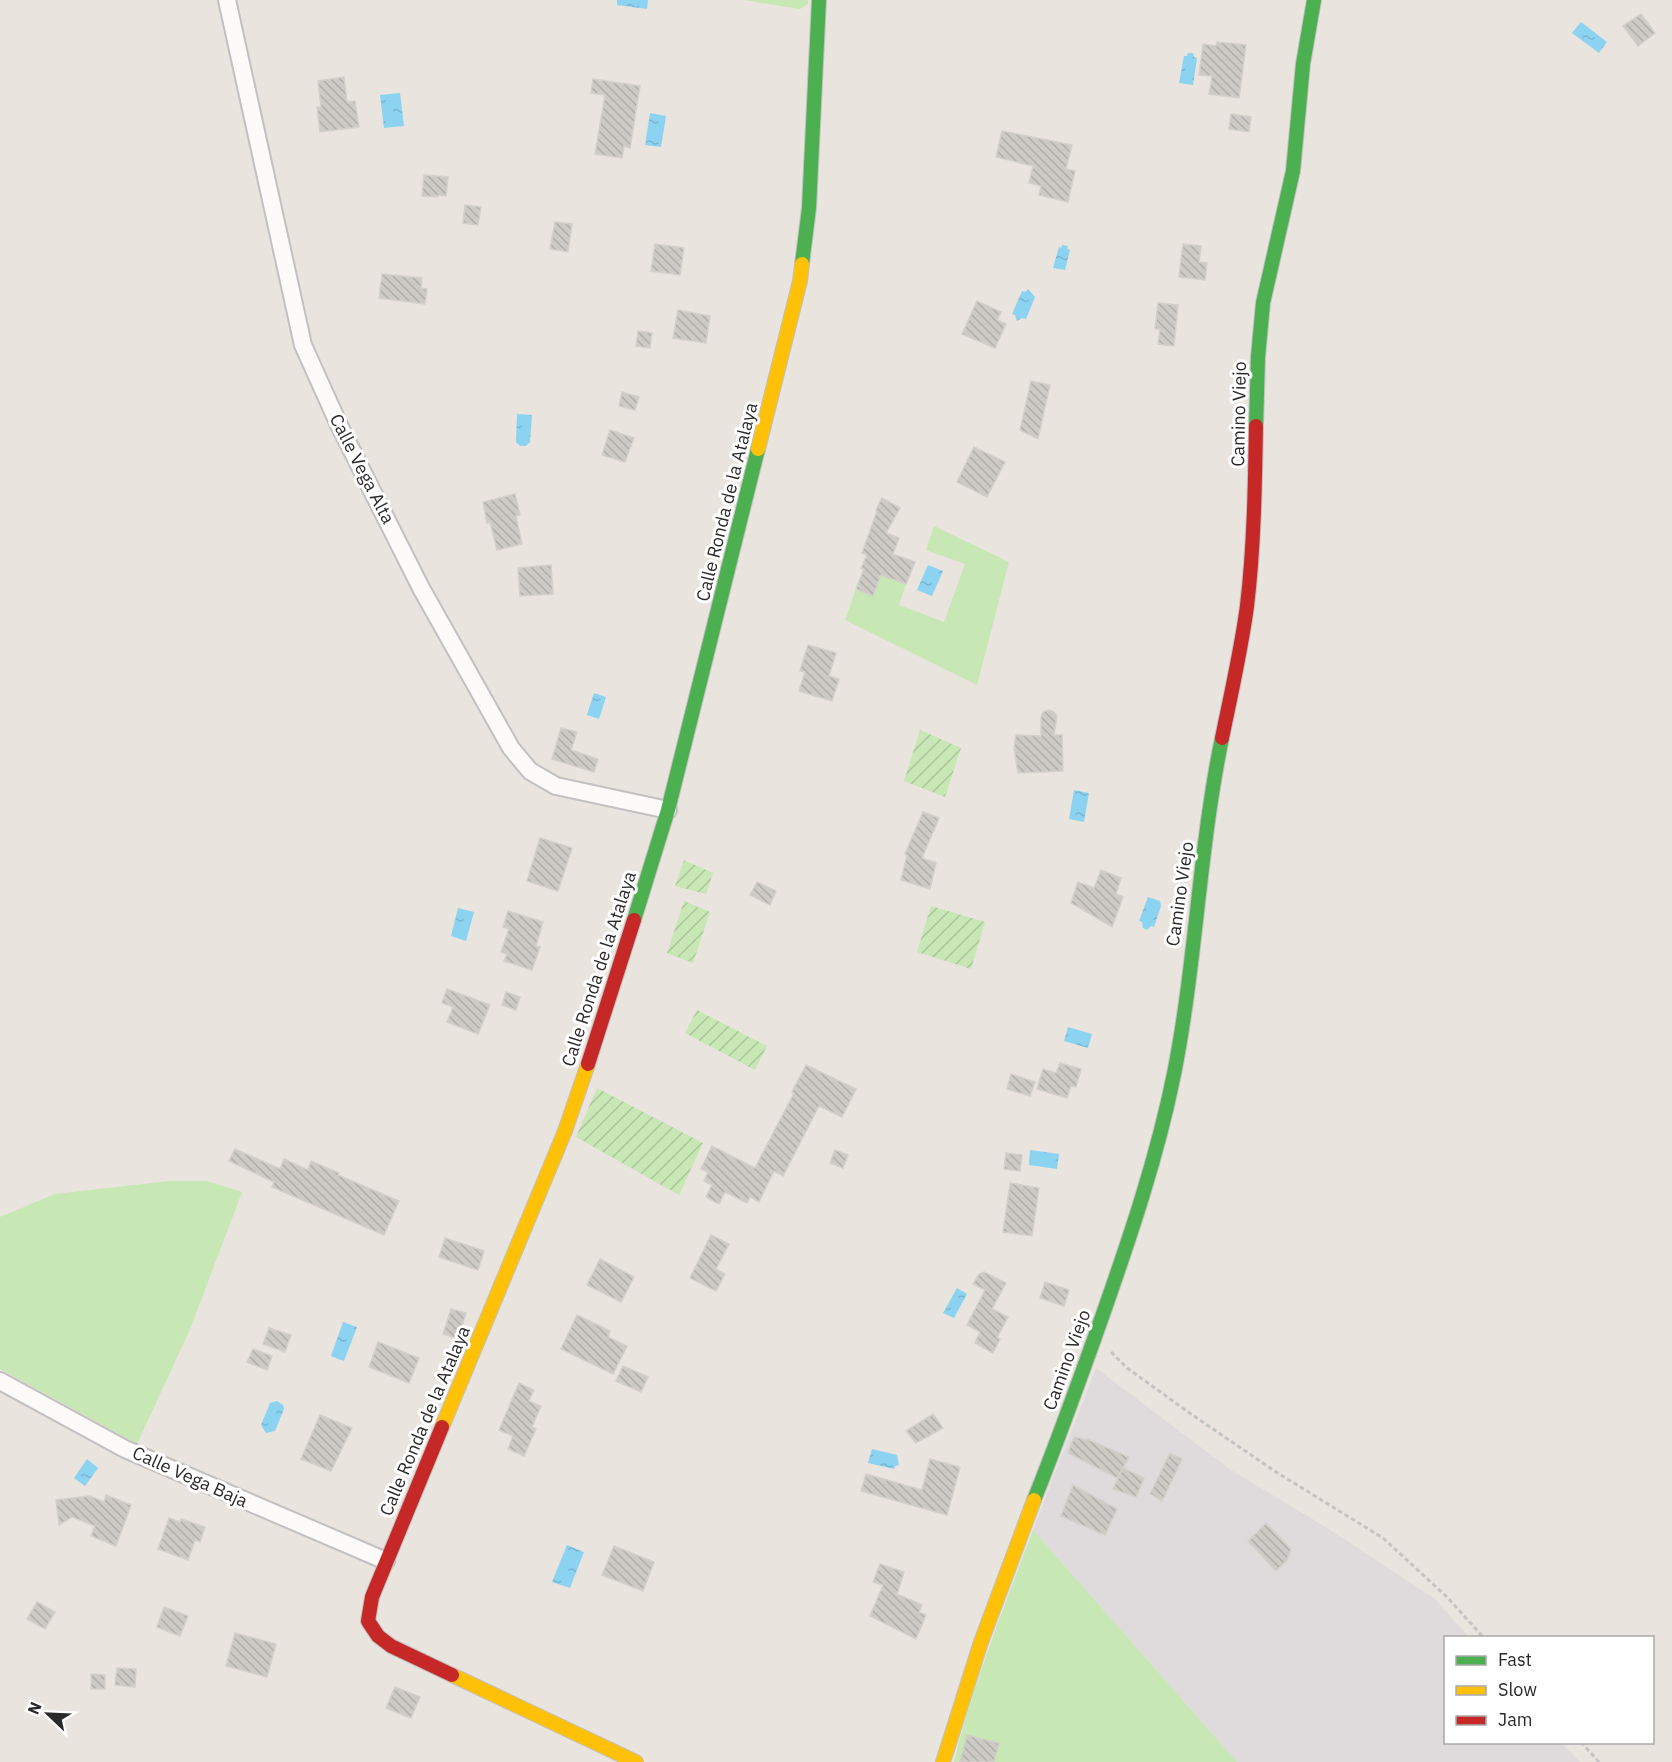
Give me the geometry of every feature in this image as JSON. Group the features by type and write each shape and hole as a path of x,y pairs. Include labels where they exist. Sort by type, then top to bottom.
{"street":[{"name":"Calle Vega Alta","path":"227,0 303,345 339,425 422,588 511,748 530,771 556,786 668,810"},
{"name":"Calle Ronda de la Atalaya","path":"636,1762 392,1647 378,1636 368,1621 369,1608 565,1131 615,983 668,810 800,281 809,208 819,0"},
{"name":"Camino Viejo","path":"943,1762 956,1714 1012,1554 1058,1440 1131,1236 1151,1173 1174,1069 1214,781 1247,606 1256,490 1258,357 1262,308 1292,173 1304,48 1314,0"},
{"name":"Calle Vega Baja","path":"0,1381 125,1449 387,1561"}],"path":[{"path":"1095,1336 1127,1368 1191,1414 1276,1472 1383,1538 1447,1597 1483,1636"},
{"path":"1582,1744 1599,1762"}],"shaded area":[{"path":"1096,1368 1231,1470 1324,1526 1434,1598 1468,1636 1444,1636 1444,1744 1563,1744 1580,1762 1237,1762 1033,1530"}],"green space":[{"path":"744,0 808,0 808,4 800,9"},
{"path":"934,526 1009,562 977,685 845,620 856,589 873,596 881,575 906,584 899,605 944,622 965,564 926,550"},
{"path":"920,730 961,748 945,797 904,781"},
{"path":"684,860 713,873 706,894 675,886"},
{"path":"684,901 710,912 693,963 667,953"},
{"path":"931,906 985,922 971,969 917,952"},
{"path":"697,1010 767,1046 755,1070 685,1033"},
{"path":"597,1088 703,1143 679,1195 576,1137"},
{"path":"169,1181 207,1181 242,1192 191,1327 137,1444 0,1369 0,1217 55,1194"},
{"path":"1033,1530 1237,1762 954,1762 980,1674"}],"water":[{"path":"617,0 648,0 647,9 617,5"},
{"path":"1581,22 1607,42 1599,53 1572,33"},
{"path":"1193,53 1197,58 1193,85 1179,83 1184,56"},
{"path":"400,93 404,126 384,128 380,95"},
{"path":"650,113 666,116 661,147 645,145"},
{"path":"1062,245 1068,246 1067,249 1070,250 1065,270 1053,268 1059,247 1061,248"},
{"path":"1028,289 1035,297 1026,319 1022,318 1017,321 1015,315 1012,314 1022,291 1025,292"},
{"path":"517,414 532,415 530,442 526,446 520,446 516,442"},
{"path":"928,565 943,571 932,596 917,590"},
{"path":"594,693 606,697 599,719 587,715"},
{"path":"1074,790 1089,793 1084,822 1069,819"},
{"path":"1148,897 1160,901 1161,906 1154,927 1151,926 1147,930 1139,921"},
{"path":"458,908 474,912 466,941 451,936"},
{"path":"1068,1027 1092,1034 1088,1048 1064,1041"},
{"path":"1030,1150 1059,1154 1057,1169 1029,1165"},
{"path":"957,1288 967,1294 954,1318 943,1313"},
{"path":"343,1322 357,1327 344,1361 331,1356"},
{"path":"277,1401 283,1405 284,1409 275,1431 266,1433 261,1425 270,1403"},
{"path":"872,1449 897,1455 899,1465 894,1469 868,1463"},
{"path":"87,1459 98,1468 85,1486 74,1478"},
{"path":"567,1545 584,1552 570,1588 552,1582"}],"building":[{"path":"1641,14 1655,33 1638,46 1623,26"},
{"path":"1217,42 1246,45 1239,98 1209,94 1212,76 1199,75 1203,44 1216,46"},
{"path":"344,77 347,102 355,101 359,127 320,132 317,107 321,107 318,81"},
{"path":"593,79 640,86 630,148 624,146 622,158 595,154 605,95 591,93"},
{"path":"1231,114 1251,117 1249,132 1229,129"},
{"path":"1002,131 1072,145 1066,169 1075,171 1068,202 1039,195 1041,186 1029,183 1033,166 996,157"},
{"path":"424,175 448,177 446,196 422,196"},
{"path":"465,205 481,207 478,225 463,223"},
{"path":"555,222 572,224 568,252 550,249"},
{"path":"655,244 684,248 680,275 651,271"},
{"path":"1183,244 1201,246 1199,262 1207,263 1205,280 1179,277"},
{"path":"382,274 422,278 421,288 427,289 425,304 379,298"},
{"path":"977,301 1001,312 997,320 1006,324 995,348 962,334"},
{"path":"1158,303 1178,305 1174,346 1158,344 1160,329 1155,329"},
{"path":"678,310 710,316 706,343 673,338"},
{"path":"638,331 652,333 650,348 636,346"},
{"path":"1031,381 1050,385 1038,439 1020,430"},
{"path":"622,392 639,397 635,410 619,406"},
{"path":"610,430 634,438 625,462 602,455"},
{"path":"974,447 1005,462 987,497 957,482"},
{"path":"515,494 520,515 516,516 522,544 497,550 490,522 487,523 483,502"},
{"path":"882,498 900,508 886,533 899,538 893,554 915,562 906,584 881,575 873,596 856,589 867,555 862,553"},
{"path":"551,565 553,594 520,596 518,568"},
{"path":"808,645 836,653 829,676 839,679 832,701 799,691 805,672 800,671"},
{"path":"1049,710 1057,716 1054,735 1062,735 1063,771 1018,773 1014,748 1016,735 1041,736 1041,717 1043,712"},
{"path":"561,728 577,732 571,750 598,759 594,772 552,759"},
{"path":"923,812 939,818 922,858 936,863 930,889 901,880 907,855 905,854"},
{"path":"540,838 572,848 558,891 527,881"},
{"path":"1101,870 1121,878 1116,894 1123,897 1112,927 1071,903 1078,882 1094,888"},
{"path":"757,882 776,891 770,905 750,895"},
{"path":"508,911 543,922 536,946 540,947 532,970 504,961 507,954 501,952 509,929 503,927"},
{"path":"447,989 490,1005 478,1034 447,1022 453,1007 442,1003"},
{"path":"506,992 520,997 516,1010 502,1005"},
{"path":"1060,1063 1081,1069 1076,1087 1071,1086 1067,1098 1037,1089 1043,1069 1056,1073"},
{"path":"806,1065 856,1089 842,1117 819,1106 783,1176 774,1171 759,1202 750,1197 747,1203 725,1192 719,1204 706,1197 712,1185 704,1181 708,1172 701,1169 712,1146 755,1168"},
{"path":"1011,1074 1035,1082 1030,1096 1007,1089"},
{"path":"235,1149 280,1169 284,1159 308,1170 311,1161 399,1201 384,1235 272,1187 274,1182 229,1161"},
{"path":"835,1150 848,1155 843,1168 830,1163"},
{"path":"1006,1153 1022,1155 1020,1171 1004,1169"},
{"path":"1010,1183 1039,1188 1032,1236 1003,1232"},
{"path":"711,1235 729,1244 716,1269 725,1274 716,1291 690,1278"},
{"path":"445,1238 484,1251 478,1270 439,1257"},
{"path":"600,1259 634,1277 621,1302 587,1285"},
{"path":"984,1272 1006,1283 992,1309 1008,1317 997,1338 1000,1339 993,1353 975,1343 980,1332 967,1325 985,1290 973,1284 979,1274"},
{"path":"1045,1282 1069,1290 1064,1306 1040,1298"},
{"path":"451,1309 466,1313 458,1339 443,1334"},
{"path":"577,1315 610,1331 608,1337 627,1346 613,1374 561,1349"},
{"path":"269,1328 291,1335 285,1352 263,1344"},
{"path":"378,1342 419,1358 409,1383 369,1367"},
{"path":"253,1349 272,1356 267,1370 247,1362"},
{"path":"623,1366 648,1377 641,1392 616,1381"},
{"path":"519,1383 534,1390 529,1401 541,1406 532,1427 536,1429 524,1456 508,1449 513,1436 499,1430"},
{"path":"933,1414 943,1428 916,1443 906,1431"},
{"path":"320,1415 352,1428 331,1471 301,1459"},
{"path":"1074,1437 1089,1440 1129,1457 1117,1478 1068,1453"},
{"path":"1170,1453 1182,1459 1162,1501 1150,1494"},
{"path":"930,1459 960,1467 947,1515 861,1491 866,1474 922,1490"},
{"path":"1123,1468 1144,1478 1136,1497 1113,1489"},
{"path":"1073,1485 1117,1509 1105,1535 1061,1516"},
{"path":"106,1495 131,1505 116,1546 91,1536 95,1526 72,1517 59,1525 56,1500 90,1496 104,1502"},
{"path":"169,1518 180,1522 181,1519 205,1527 200,1542 195,1540 188,1560 158,1549"},
{"path":"1266,1523 1291,1549 1287,1560 1276,1571 1248,1541"},
{"path":"614,1546 654,1562 643,1591 602,1575"},
{"path":"880,1564 904,1572 897,1594 922,1605 919,1612 926,1615 916,1639 870,1616 883,1585 873,1582"},
{"path":"37,1602 55,1612 45,1629 27,1619"},
{"path":"164,1607 188,1616 180,1636 157,1627"},
{"path":"235,1633 276,1644 267,1677 226,1666"},
{"path":"117,1668 136,1669 135,1687 115,1685"},
{"path":"91,1674 105,1675 105,1689 91,1689"},
{"path":"395,1687 420,1697 411,1718 386,1708"},
{"path":"967,1735 999,1743 994,1762 960,1762"}],"traffic: fast":[{"path":"802,264 809,208 819,0"},
{"path":"1256,426 1258,357 1263,303 1293,171 1303,64 1314,0"},
{"path":"634,920 668,810 758,449"},
{"path":"1034,1500 1123,1257 1151,1167 1167,1105 1188,990 1208,822 1222,738"}],"traffic: slow":[{"path":"758,449 800,281 802,264"},
{"path":"442,1427 565,1131 588,1064"},
{"path":"943,1762 981,1642 1034,1500"},
{"path":"452,1675 636,1762"}],"traffic: jam":[{"path":"1222,738 1247,606 1253,539 1256,426"},
{"path":"588,1064 634,920"},
{"path":"442,1427 372,1597 368,1621 378,1636 391,1646 452,1675"}]}
